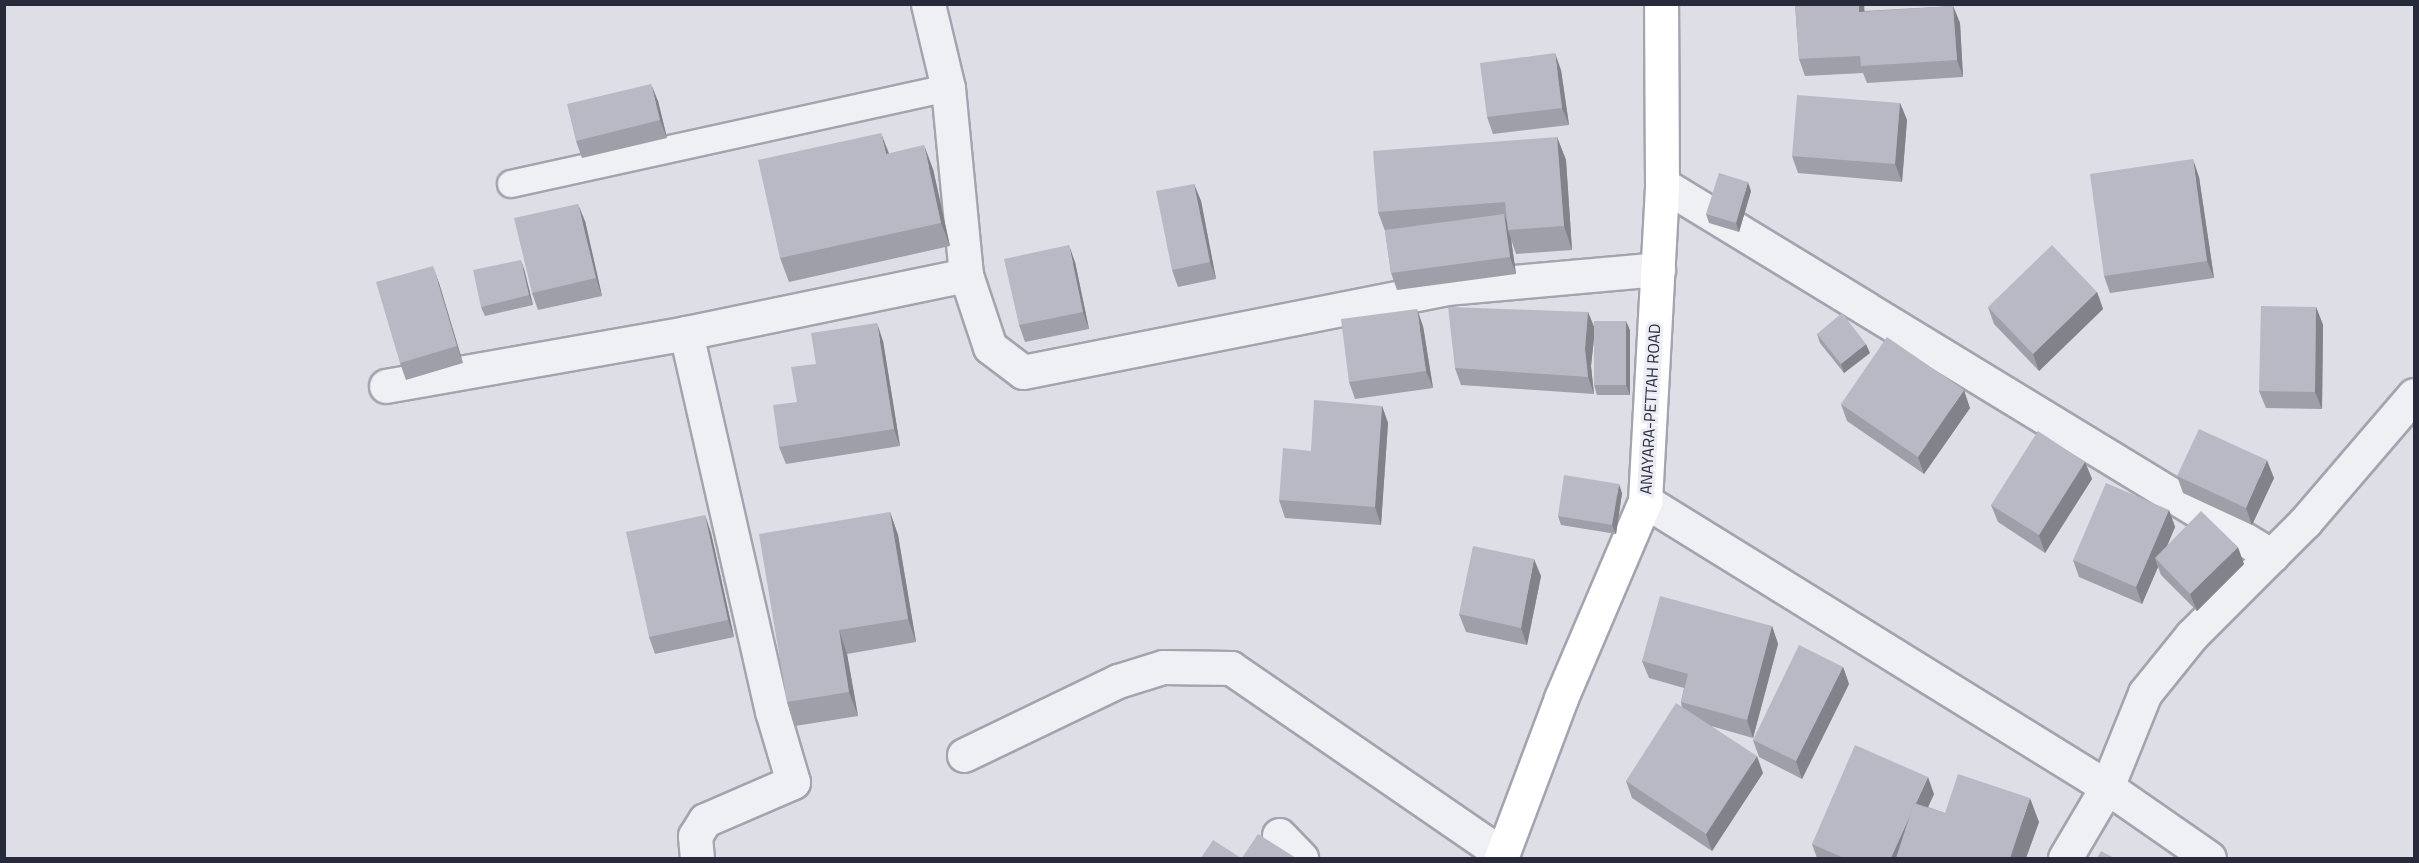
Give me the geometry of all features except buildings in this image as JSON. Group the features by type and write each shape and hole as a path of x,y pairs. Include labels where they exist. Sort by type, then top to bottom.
{"main road":[{"name":"ANAYARA-PETTAH ROAD","path":"1502,856 1561,698 1645,501 1662,184 1661,4"}],"street":[{"path":"927,4 948,88 966,275 990,347 1023,372 1446,288 1658,268"},
{"path":"1662,184 2272,556"},
{"path":"386,386 686,333 966,275"},
{"path":"686,333 772,711 793,782 705,820 695,836 696,858"},
{"path":"2065,858 2107,787 2145,693 2192,635 2272,556 2415,395"},
{"path":"1645,501 2107,787 2209,858"},
{"path":"964,755 1118,681 1163,667 1231,668 1502,856"}],"lane":[{"path":"512,184 948,88"}]}
